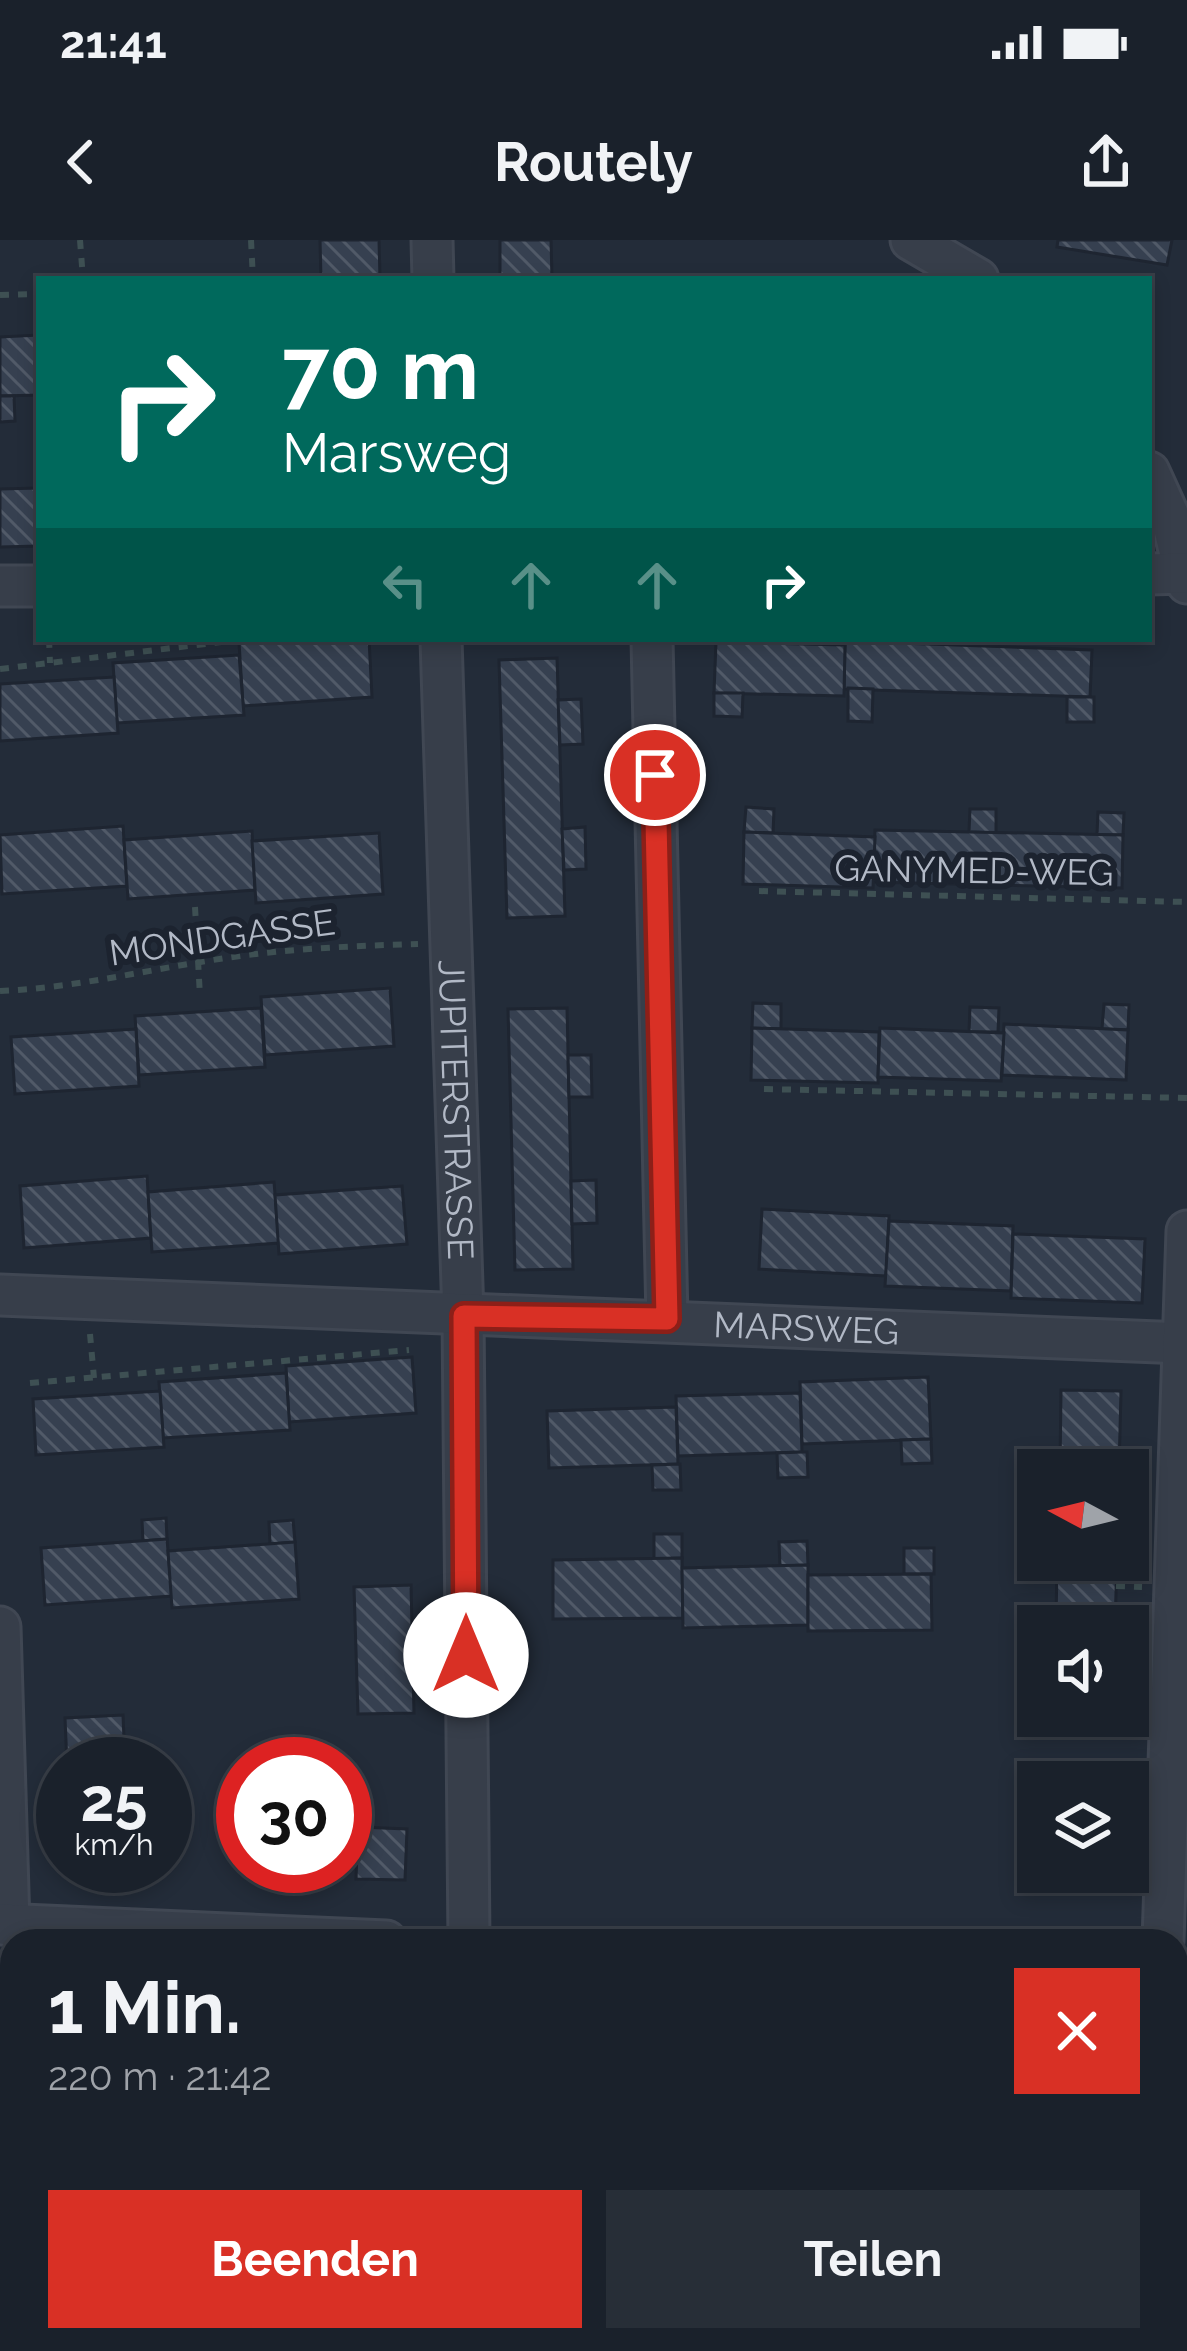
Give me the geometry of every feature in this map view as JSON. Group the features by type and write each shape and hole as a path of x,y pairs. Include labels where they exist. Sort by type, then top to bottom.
{"street":[{"path":"432,240 433,276"},
{"path":"911,240 974,276"},
{"path":"1152,479 1173,526 1187,583"},
{"path":"1152,574 1186,573"},
{"path":"0,586 36,586"},
{"name":"JUPITERSTRASSE","path":"441,642 464,1331 469,1929"},
{"path":"652,642 667,1319"},
{"path":"1163,1929 1187,1231"},
{"name":"MARSWEG","path":"0,1294 464,1331 667,1319 1183,1343"},
{"path":"0,1627 24,1929"}],"path":[{"path":"80,240 83,276"},
{"path":"251,240 254,276"},
{"path":"0,295 36,294"},
{"path":"49,642 50,663"},
{"path":"0,669 178,643"},
{"name":"GANYMED-WEG","path":"759,891 1187,902"},
{"path":"195,907 200,995"},
{"name":"MONDGASSE","path":"0,991 115,979 200,962 331,946 451,943"},
{"path":"764,1089 1187,1098"},
{"path":"87,1299 94,1378"},
{"path":"30,1383 464,1331"}],"building":[{"path":"320,240 379,240 380,276 321,276"},
{"path":"500,240 551,240 552,276 500,276"},
{"path":"1058,240 1172,240 1167,265 1057,247"},
{"path":"36,335 36,395 0,396 0,337"},
{"path":"0,396 14,396 15,421 0,422"},
{"path":"36,488 36,546 0,547 0,489"},
{"path":"239,642 369,642 372,697 243,706"},
{"path":"716,642 845,645 844,696 714,693"},
{"path":"845,642 1092,650 1090,697 844,689"},
{"path":"239,655 244,715 117,723 113,663"},
{"path":"557,658 565,916 507,918 499,660"},
{"path":"114,677 118,733 0,741 0,684"},
{"path":"848,688 873,689 872,722 848,721"},
{"path":"714,693 743,693 742,717 714,716"},
{"path":"1067,697 1094,697 1094,722 1067,722"},
{"path":"581,699 583,744 560,745 558,700"},
{"path":"746,807 774,809 773,833 744,832"},
{"path":"970,809 996,809 996,833 969,832"},
{"path":"1098,812 1124,813 1123,835 1097,835"},
{"path":"123,826 127,886 2,894 0,835"},
{"path":"585,827 586,869 564,870 562,829"},
{"path":"875,830 1123,835 1122,888 873,882"},
{"path":"252,831 255,890 128,899 124,840"},
{"path":"744,832 875,837 873,888 743,884"},
{"path":"379,833 383,894 256,903 252,841"},
{"path":"390,988 394,1046 265,1055 261,997"},
{"path":"753,1003 781,1004 781,1029 752,1028"},
{"path":"1104,1004 1129,1005 1128,1030 1102,1029"},
{"path":"970,1007 999,1008 998,1032 969,1032"},
{"path":"261,1008 265,1067 139,1075 135,1016"},
{"path":"567,1008 573,1269 515,1270 508,1009"},
{"path":"1004,1024 1128,1030 1126,1080 1002,1075"},
{"path":"752,1028 879,1032 878,1083 751,1080"},
{"path":"880,1028 1004,1033 1001,1081 878,1077"},
{"path":"136,1029 139,1086 15,1094 11,1037"},
{"path":"568,1055 591,1055 592,1097 569,1097"},
{"path":"147,1176 151,1238 24,1248 20,1186"},
{"path":"596,1180 597,1223 572,1224 571,1181"},
{"path":"274,1182 279,1243 152,1252 148,1192"},
{"path":"402,1186 407,1244 279,1254 275,1195"},
{"path":"762,1209 889,1216 886,1276 759,1269"},
{"path":"889,1221 1013,1226 1011,1291 885,1286"},
{"path":"1013,1234 1145,1239 1142,1303 1011,1298"},
{"path":"412,1357 416,1413 289,1422 286,1366"},
{"path":"286,1373 290,1430 163,1438 159,1382"},
{"path":"928,1377 931,1439 802,1444 800,1382"},
{"path":"1061,1390 1121,1391 1120,1449 1060,1449"},
{"path":"160,1391 164,1447 36,1455 33,1399"},
{"path":"800,1393 802,1452 678,1456 676,1396"},
{"path":"676,1407 678,1464 549,1468 547,1411"},
{"path":"931,1439 932,1463 902,1464 901,1440"},
{"path":"807,1452 808,1477 778,1478 777,1453"},
{"path":"680,1464 681,1490 653,1490 652,1465"},
{"path":"166,1518 167,1539 143,1541 142,1520"},
{"path":"293,1520 295,1542 270,1544 269,1522"},
{"path":"654,1534 682,1534 682,1558 654,1559"},
{"path":"167,1539 172,1596 45,1605 41,1548"},
{"path":"807,1541 808,1565 780,1566 779,1542"},
{"path":"295,1542 299,1599 172,1608 168,1551"},
{"path":"904,1548 934,1548 934,1574 904,1574"},
{"path":"682,1558 683,1618 553,1619 553,1560"},
{"path":"808,1565 808,1625 683,1628 682,1568"},
{"path":"931,1574 932,1630 808,1631 808,1575"},
{"path":"1057,1581 1116,1581 1116,1605 1056,1605"},
{"path":"411,1585 414,1713 358,1714 354,1587"},
{"path":"123,1715 124,1737 66,1737 65,1718"},
{"path":"372,1828 407,1829 405,1880 372,1879"}],"route":[{"path":"466,1655 464,1316 667,1319 655,775"}]}
